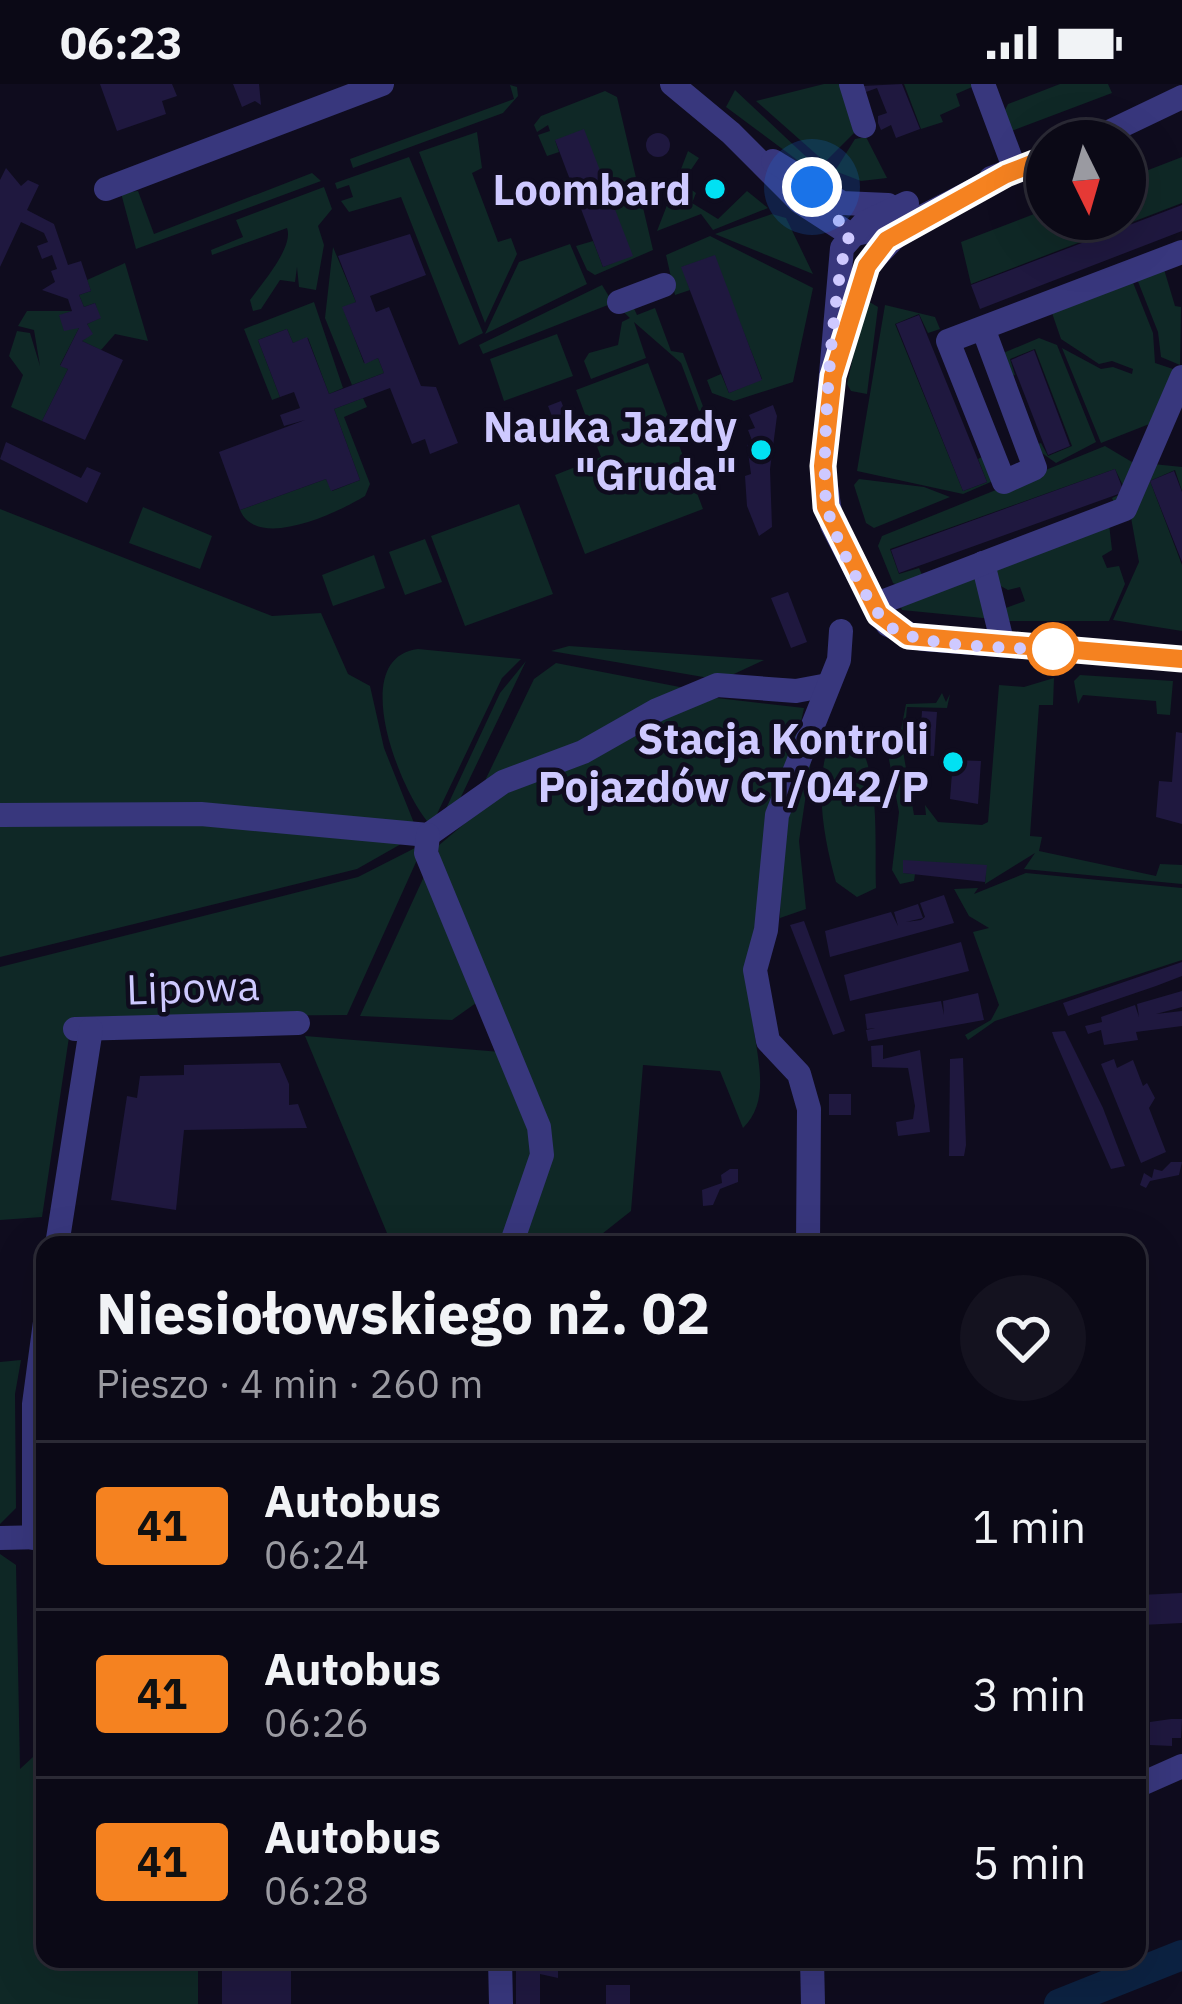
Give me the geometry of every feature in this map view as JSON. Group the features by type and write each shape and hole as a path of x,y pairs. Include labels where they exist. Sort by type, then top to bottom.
{"street":[{"path":"106,189 382,84"},
{"path":"672,84 850,235"},
{"path":"851,84 864,126"},
{"path":"983,84 1011,172"},
{"path":"1133,120 1182,98"},
{"path":"1146,127 1182,112"},
{"path":"850,235 1026,166"},
{"path":"806,195 857,207 911,212"},
{"path":"806,195 846,291"},
{"path":"846,291 911,212"},
{"path":"850,235 823,466 826,507 888,625 908,636 1182,659"},
{"path":"983,328 1034,468 1004,482 948,341 1182,252"},
{"path":"619,302 664,285"},
{"path":"874,604 1125,509 1182,376"},
{"path":"983,563 1004,645"},
{"path":"808,1236 805,1088 789,1059 768,1041 755,970 766,930 777,815 839,659 842,631"},
{"path":"0,815 201,814 428,835 503,782 583,752 656,710 717,685 796,691 828,685"},
{"path":"428,835 426,853 539,1126 539,1167 514,1236"},
{"name":"Lipowa","path":"58,1236 83,1029 298,1024"},
{"path":"36,1389 36,1449"},
{"path":"0,1538 36,1538"},
{"path":"1146,1782 1182,1766"},
{"path":"500,1968 501,2004"},
{"path":"812,1968 813,2004"}],"green space":[{"path":"842,84 855,117 854,133 825,162 756,101"},
{"path":"904,84 979,84 956,94 960,106 940,115 943,122 921,129"},
{"path":"1060,84 1108,84 1112,93 1041,120 1026,120 1026,126 1009,132 1002,116 1008,104"},
{"path":"510,85 517,87 518,96 503,113 353,168 350,159 514,99"},
{"path":"735,90 816,166 816,174 726,107"},
{"path":"605,91 617,97 653,250 595,275 587,270 576,246 593,241 603,267 632,255 555,140 559,152 547,156 538,135 550,131 548,125 537,132 534,125 541,116"},
{"path":"477,132 482,168 472,173 498,242 511,238 517,254 485,323 419,152"},
{"path":"866,137 887,178 861,181 835,171 855,139"},
{"path":"688,151 699,158 682,183 696,193 692,203 718,219 747,191 768,208 713,230 701,214 657,231"},
{"path":"409,157 483,333 459,345 401,197 349,212 341,201 353,197 349,185 337,189 335,183"},
{"path":"1182,157 1182,203 1146,217 1146,171"},
{"path":"312,173 321,181 136,249 121,193 138,191 154,234"},
{"path":"324,187 332,209 318,226 324,245 316,290 299,287 297,267 295,282 280,280 261,309 253,311 250,300 282,254 287,228 212,255 211,250 243,237 236,220"},
{"path":"772,214 786,218 813,274 715,234"},
{"path":"1026,217 1026,240 1086,240 971,284 961,242"},
{"path":"710,236 813,288 793,382 734,401 712,393 707,380 721,374 729,393 762,379 714,256 682,267 690,290 675,295 666,255"},
{"path":"570,244 587,284 485,334 519,262"},
{"path":"333,247 356,302 343,308 364,363 378,358 384,373 352,385 325,318"},
{"path":"125,263 148,341 115,334 101,350 82,341 92,333 87,324 100,318 95,303 84,307 79,295 91,291 87,280"},
{"path":"1163,266 1175,306 1181,307 1180,365 1161,357 1158,332 1137,279"},
{"path":"1132,280 1153,333 1155,363 1176,370 1157,421 1101,443 1062,348 1101,369 1113,367 1132,374 1133,369 1112,361 1099,364 1061,339 1052,313"},
{"path":"602,285 613,303 483,354 479,345"},
{"path":"630,300 637,315 655,308 671,351 683,353 704,409 699,411 681,363 634,322 646,358 591,379 584,361 589,353 618,345 622,322 630,318 616,305"},
{"path":"866,300 878,307 867,394 851,391 847,384"},
{"path":"314,302 343,388 329,394 308,338 293,343 287,329 258,340 280,397 272,400 244,329"},
{"path":"885,305 935,317 940,329 928,333 919,314 895,324 963,491 987,482 978,459 988,454 993,481 963,494 857,471"},
{"path":"27,311 72,311 59,316 79,328 60,365 68,369 42,421 11,407 23,375 9,356 17,331 30,333 40,366 34,330 18,326"},
{"path":"557,334 573,376 504,401 490,359"},
{"path":"1039,338 1057,345 1096,442 1056,463 1032,446 1041,443 1048,456 1072,446 1035,349 1010,359 1015,375 1004,378 996,356"},
{"path":"648,363 703,509 585,554 555,475 601,457 576,390"},
{"path":"363,398 367,407 344,417 370,484 365,496 298,525 263,527 249,522 240,510 326,479 332,491 360,480 334,409"},
{"path":"1105,446 1137,465 1124,503 1115,505 1112,498 1126,492 1115,469 890,549 899,574 919,568 924,579 902,587 893,583 878,546 882,536"},
{"path":"1153,464 1182,467 1182,491 1175,470 1150,481 1182,565 1182,631 1113,620 1139,562 1130,512"},
{"path":"859,479 924,487 950,497 874,528 866,523 854,485"},
{"path":"519,504 553,594 465,626 431,536"},
{"path":"143,507 212,536 200,569 129,543"},
{"path":"0,509 272,616 321,613 348,674 370,686 384,748 414,823 0,806"},
{"path":"1109,524 1112,550 1102,556 1107,568 1119,566 1125,584 1109,621 1007,621 1003,609 1025,601 1020,587 1008,590 997,584 996,564"},
{"path":"425,539 442,582 405,595 389,552"},
{"path":"374,555 385,588 333,606 322,575"},
{"path":"973,573 993,619 902,610 898,600"},
{"path":"569,646 764,660 721,680 551,651"},
{"path":"418,649 521,659 502,678 437,814 428,822 394,756 383,699 386,675 397,658"},
{"path":"526,661 458,803 444,813 500,693"},
{"path":"556,663 690,689 480,791 534,679"},
{"path":"1080,675 1173,681 1170,715 1157,714 1156,701 1083,695 1078,704 1074,681"},
{"path":"1054,678 1053,705 1039,705 1030,836 1042,837 1039,851 1156,876 1160,864 1182,865 1182,884 1024,869 1035,853 985,884 986,866 903,861 903,873 915,874 914,881 900,884 892,870 899,812 887,749 896,741 893,730 901,730 906,704 936,703 942,693 946,702 950,694 947,708 907,707 903,751 914,815 926,815 925,805 938,822 982,825 988,822 999,685 1024,687"},
{"path":"717,698 804,708 756,959 752,1011 759,1099 743,1128 720,1071 643,1065 631,1211 599,1236 520,1236 544,1168 440,882 438,846 497,796 660,715"},
{"path":"845,728 866,758 874,801 876,888 857,897 836,882 822,806 827,749 834,732"},
{"path":"812,754 799,841 806,909 780,918 781,838"},
{"path":"200,818 408,840 357,869 0,957 0,820"},
{"path":"415,848 421,851 347,1015 72,1017 42,1217 0,1220 0,967 358,877"},
{"path":"427,870 476,1003 452,1020 360,1016"},
{"path":"1026,873 1182,888 1182,960 995,1021 968,1040 965,1035 991,1020 999,1005 973,932 989,928 969,916 954,889 978,888 974,894"},
{"path":"305,1036 501,1052 536,1140 509,1236 388,1236"},
{"path":"21,1360 15,1394 16,1508 0,1524 0,1362"},
{"path":"0,1554 16,1565 20,1769 36,1754 36,1968 198,1968 198,2004 0,2004"}],"building":[{"path":"100,84 172,84 177,96 162,101 166,114 117,131"},
{"path":"233,84 259,84 261,105 255,101 242,107"},
{"path":"902,84 920,129 896,138 891,125 881,130 878,123 878,116 887,113 877,88 866,92 863,86"},
{"path":"584,129 633,256 603,267 555,140"},
{"path":"658,133 670,145 658,157 646,145"},
{"path":"6,168 21,186 28,180 39,185 27,210 54,224 68,265 81,261 91,291 79,295 84,307 95,303 101,318 87,324 93,334 82,341 123,360 85,440 42,421 68,369 60,366 79,328 64,331 59,315 72,311 68,299 42,290 55,282 51,271 57,269 52,255 42,259 37,246 48,242 44,233 21,222 0,267 0,180"},
{"path":"1182,205 1182,231 980,309 971,285 1090,240 1146,240 1146,219"},
{"path":"410,234 426,275 370,296 376,312 389,307 421,386 436,387 458,443 430,454 425,439 412,444 390,388 334,409 360,480 331,491 326,479 240,510 219,452 305,420 284,426 280,415 300,408 294,392 280,397 258,340 287,329 293,343 307,337 329,394 384,373 378,358 365,364 342,307 356,302 338,256"},
{"path":"715,255 762,380 729,393 681,267"},
{"path":"919,315 987,482 963,491 896,324"},
{"path":"1034,350 1070,446 1048,455 1011,360"},
{"path":"561,401 576,439 563,444 548,406"},
{"path":"773,405 777,416 770,469 772,527 759,536 747,506 745,476 751,474 747,445 753,443 748,430 755,428 749,415"},
{"path":"6,442 81,478 87,467 101,473 87,503 0,459"},
{"path":"1115,469 1124,492 899,573 891,550"},
{"path":"1174,471 1182,492 1182,562 1150,481"},
{"path":"788,592 807,642 791,648 771,598"},
{"path":"922,711 937,712 934,756 919,755"},
{"path":"1176,732 1182,733 1182,824 1156,817 1159,781 1172,782"},
{"path":"953,760 981,761 978,804 950,799"},
{"path":"903,860 987,865 985,882 903,873"},
{"path":"944,895 954,923 830,957 825,931 891,912 898,926 894,912 918,904 923,918 906,922 921,920 925,917 920,903"},
{"path":"804,921 845,1031 833,1035 790,925"},
{"path":"961,942 969,971 850,1001 844,975"},
{"path":"1182,962 1182,976 1068,1016 1063,1003"},
{"path":"1182,991 1182,1007 1156,1014 1182,1011 1182,1026 1136,1032 1138,1040 1104,1045 1101,1030 1088,1034 1085,1026 1102,1022 1101,1017 1135,1005 1139,1017 1137,1004"},
{"path":"978,993 984,1020 868,1041 866,1030 875,1028 867,1029 865,1014 941,1001 944,1015 943,1001"},
{"path":"1065,1031 1125,1166 1111,1169 1052,1032"},
{"path":"883,1045 883,1059 920,1050 930,1132 898,1136 896,1122 913,1119 915,1106 908,1068 872,1067 871,1046"},
{"path":"963,1058 966,1145 964,1156 949,1156 950,1059"},
{"path":"1114,1059 1117,1068 1133,1060 1143,1086 1147,1083 1155,1098 1149,1108 1166,1152 1141,1163 1101,1064"},
{"path":"280,1063 289,1084 289,1105 298,1104 307,1128 184,1130 176,1210 111,1200 127,1096 137,1098 140,1076 184,1075 184,1065"},
{"path":"829,1094 851,1094 851,1115 829,1115"},
{"path":"1171,1162 1182,1162 1179,1175 1150,1181 1146,1188 1140,1185 1144,1173 1152,1178 1154,1169 1162,1171"},
{"path":"738,1169 738,1182 720,1189 713,1205 703,1206 702,1190 722,1183 721,1175"},
{"path":"1182,1593 1182,1623 1146,1625 1146,1595"},
{"path":"1182,1719 1181,1738 1172,1738 1172,1746 1150,1745 1150,1722"},
{"path":"222,1968 291,1968 291,2004 222,2004"},
{"path":"516,1968 558,1968 558,1978 540,1974 540,2004 516,2004"},
{"path":"606,1985 630,1985 630,2004 606,2004"}],"waterway":[{"path":"1059,2004 1182,1955"}],"bus line":[{"name":"41","path":"1026,166 914,221 874,254 857,293 833,376 823,466 826,507 879,614 908,636 1182,659"}],"place":[{"name":"Loombard","path":"715,189"},
{"name":"Nauka Jazdy \"Gruda\"","path":"761,450"},
{"name":"Stacja Kontroli Pojazdów CT/042/P","path":"953,762"}],"route":[{"path":"812,187 850,235 838,263 823,466 832,525 879,614 898,631 922,639 1053,649"}]}
